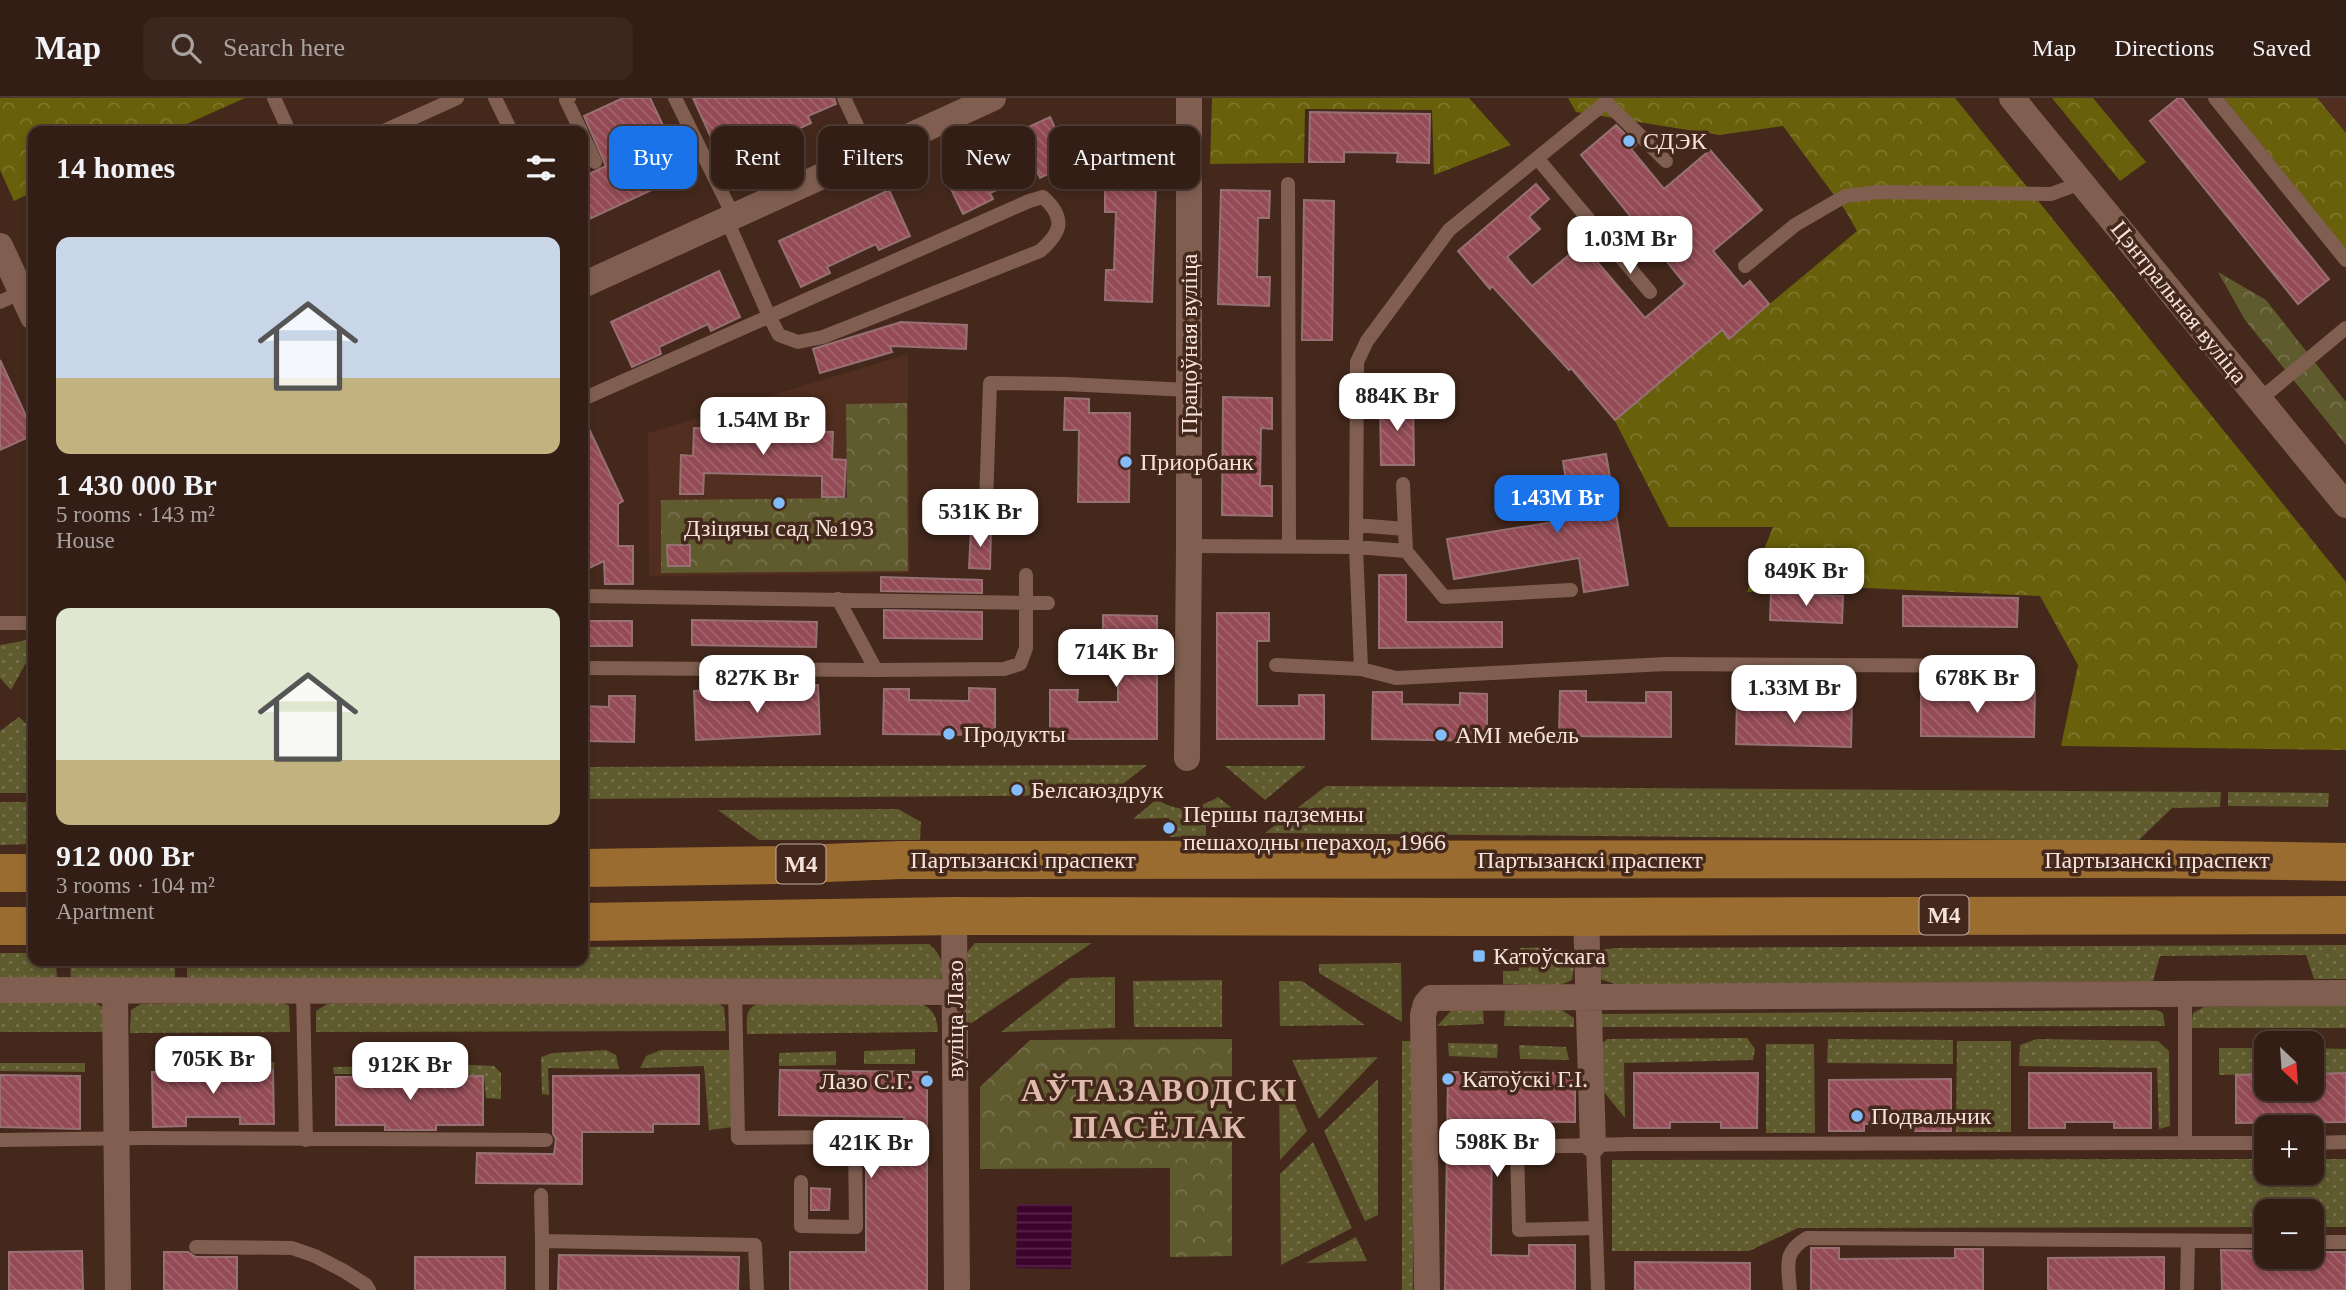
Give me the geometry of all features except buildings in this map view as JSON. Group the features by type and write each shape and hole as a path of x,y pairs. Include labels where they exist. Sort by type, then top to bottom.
{"main road":[{"name":"Партызанскі праспект","path":"588,868 901,860 2346,862"},
{"path":"894,918 912,905 920,892 918,877 901,860"},
{"path":"954,916 971,883 1019,860"},
{"path":"1586,916 1586,903 1592,892 1606,878 1633,860"},
{"path":"1373,917 1425,902 1435,896 1444,886 1444,876 1430,861"},
{"path":"0,873 28,873"},
{"name":"М4","path":"588,922 954,916 2346,915"},
{"path":"0,926 28,926"}],"street":[{"path":"928,127 993,98"},
{"name":"Працоўная вуліца","path":"1186,758 1189,98"},
{"name":"Цэнтральная вуліца","path":"2012,98 2346,505"},
{"path":"588,283 818,177"},
{"path":"0,246 11,297 28,312"},
{"name":"вуліца Лазо","path":"954,916 957,1290"},
{"path":"1586,916 1593,1145"},
{"path":"0,989 954,992"},
{"path":"115,990 118,1290"},
{"path":"1427,1290 1423,1014 1431,998 2346,993"}],"lane":[{"path":"274,98 287,126"},
{"path":"395,126 457,98"},
{"path":"495,98 509,126"},
{"path":"569,98 566,100 578,126"},
{"path":"588,397 769,316 1029,201 1043,197 1056,208 1059,225 1053,240 1040,251 822,337 798,342 787,339 779,335 769,316 729,217 675,98"},
{"path":"844,98 857,126"},
{"path":"2215,98 2346,260"},
{"path":"1360,669 1356,547 1357,362 1367,341 1450,230 1606,102 1666,161"},
{"path":"588,147 595,162"},
{"path":"1537,158 1650,292"},
{"path":"1745,266 1795,225 1845,196 1879,192 2051,194 2081,183"},
{"path":"1288,184 1289,547"},
{"path":"2258,398 2346,328"},
{"path":"986,504 990,383 1189,390"},
{"path":"1404,484 1406,551 1444,597 1571,590"},
{"path":"1356,525 1405,529"},
{"path":"1189,547 1356,547 1406,551"},
{"path":"588,668 1004,669 1020,664 1026,648 1026,575"},
{"path":"588,596 1048,603"},
{"path":"838,600 876,670"},
{"path":"0,623 28,623"},
{"path":"1276,665 1360,669 1396,678 1666,664 2024,666"},
{"path":"303,990 306,1140"},
{"path":"735,991 738,1138 855,1138 856,1227 801,1226 801,1182"},
{"path":"2185,994 2185,1143"},
{"path":"0,1140 547,1140"},
{"path":"2324,1143 2346,1142"},
{"path":"1596,1228 1519,1230 1517,1147 2254,1143"},
{"path":"1593,1145 1598,1290"},
{"path":"541,1195 542,1290"},
{"path":"1790,1290 1788,1262 1791,1251 1807,1238 2254,1241"},
{"path":"542,1241 755,1245 757,1290"},
{"path":"2187,1290 2188,1241"},
{"path":"2324,1242 2346,1242"},
{"path":"196,1247 292,1248 344,1271 366,1285 369,1290"}],"shaded area":[{"path":"2293,98 2346,98 2346,162"},
{"name":"Дзіцячы сад №193","path":"908,354 910,573 649,576 648,433"},
{"path":"1017,1204 1072,1205 1071,1269 1016,1268"}],"green space":[{"path":"0,98 245,98 182,126 28,126 28,194 14,201 0,170"},
{"path":"1212,98 1469,98 1511,145 1434,175 1432,110 1305,109 1304,163 1210,164"},
{"path":"1568,98 1955,98 2346,582 2346,750 2061,746 2078,665 2040,596 1865,588 1747,592 1773,527 1669,527 1614,419 1721,331 1729,338 1857,231 1845,210 1783,126 1719,135 1576,112"},
{"path":"2052,98 2093,98 2146,162 2120,181"},
{"path":"2224,98 2317,98 2346,133 2346,250"},
{"path":"2218,272 2266,300 2346,402 2346,445 2245,320"},
{"path":"907,403 908,571 661,573 661,500 847,498 846,404"},
{"path":"28,640 28,659 11,690 0,678 0,645"},
{"path":"19,717 28,725 28,793 0,793 0,731"},
{"path":"1147,765 1109,795 588,799 588,767"},
{"path":"1225,766 1306,766 1265,800"},
{"path":"1326,786 2221,792 2220,807 2172,808 2138,841 1265,833"},
{"path":"2228,792 2329,793 2328,807 2228,806"},
{"path":"1218,797 1243,817 1206,818 1206,836 1169,837 1169,818 1133,819 1157,799 1172,807 1188,808"},
{"path":"0,802 28,802 28,844 0,845"},
{"path":"898,809 921,822 920,840 759,840 718,810"},
{"path":"975,943 1092,943 964,1028 964,956"},
{"path":"929,944 937,952 942,971 939,982 187,983 187,966 588,966 588,947"},
{"path":"2346,945 2346,979 2314,979 2306,955 2160,956 2153,981 1618,985 1600,979 1596,962 1602,950 1614,948"},
{"path":"1520,948 1549,948 1563,952 1575,961 1572,980 1558,986 1503,984 1503,971 1519,971"},
{"path":"0,953 28,953 28,966 56,966 57,980 0,980"},
{"path":"1401,963 1402,1022 1319,973 1319,964"},
{"path":"70,966 175,966 175,978 71,979"},
{"path":"1115,977 1115,1028 1001,1032 1070,978"},
{"path":"1222,980 1222,1027 1134,1027 1133,981"},
{"path":"1279,981 1302,981 1365,1025 1280,1026"},
{"path":"713,1001 724,1007 726,1031 316,1032 316,1011 327,1004"},
{"path":"281,1002 289,1006 290,1032 130,1033 131,1010 141,1004"},
{"path":"0,1003 96,1003 105,1009 105,1032 0,1032"},
{"path":"758,1004 921,1004 934,1015 938,1032 747,1034 748,1012"},
{"path":"2346,1005 2346,1028 2191,1028 2193,1013 2204,1007"},
{"path":"1560,1009 1574,1018 1574,1027 1504,1026 1505,1010"},
{"path":"1483,1010 1484,1024 1437,1026 1451,1011"},
{"path":"2156,1010 2163,1013 2165,1026 1598,1027 1602,1014"},
{"path":"1747,1038 1755,1049 1753,1060 1624,1063 1625,1118 1604,1092 1598,1047 1607,1039"},
{"path":"1232,1039 1232,1256 1170,1257 1170,1168 980,1169 980,1087 1030,1040"},
{"path":"1828,1039 1953,1040 1953,1064 1827,1063"},
{"path":"2037,1039 2158,1041 2169,1051 2170,1126 2159,1129 2157,1068 2019,1066 2020,1045"},
{"path":"1402,1041 1413,1041 1413,1290 1402,1290"},
{"path":"1957,1041 2011,1041 2011,1132 1956,1132"},
{"path":"1448,1043 1498,1044 1497,1058 1449,1056"},
{"path":"1766,1044 1814,1044 1815,1133 1766,1133"},
{"path":"1519,1045 1566,1047 1569,1060 1520,1059"},
{"path":"2219,1048 2254,1048 2254,1074 2219,1075"},
{"path":"2324,1048 2346,1049 2346,1073 2324,1074"},
{"path":"915,1049 915,1064 864,1064 864,1051"},
{"path":"606,1050 616,1055 619,1069 548,1068 549,1095 542,1094 541,1057 553,1053"},
{"path":"661,1050 730,1050 732,1127 709,1130 704,1066 640,1068 646,1056"},
{"path":"836,1051 836,1065 779,1066 779,1053"},
{"path":"1378,1057 1319,1119 1292,1060"},
{"path":"275,1062 274,1069 159,1068 160,1063"},
{"path":"0,1063 85,1063 85,1072 0,1071"},
{"path":"430,1063 494,1066 501,1073 501,1099 486,1098 484,1075 427,1075"},
{"path":"394,1066 402,1074 334,1074 333,1067"},
{"path":"1378,1079 1378,1215 1365,1221 1324,1131"},
{"path":"1279,1088 1288,1089 1307,1131 1280,1160"},
{"path":"1313,1142 1352,1228 1281,1265 1280,1174"},
{"path":"2254,1159 2254,1185 2324,1185 2324,1159 2346,1159 2346,1227 2324,1227 2324,1199 2254,1199 2254,1227 1798,1228 1749,1251 1612,1251 1612,1160"},
{"path":"1356,1237 1367,1261 1306,1263"}],"place":[{"name":"СДЭК","path":"1629,141"},
{"name":"Приорбанк","path":"1126,462"},
{"name":"Дзіцячы сад №193","path":"779,503"},
{"name":"Продукты","path":"949,734"},
{"name":"AMI мебель","path":"1441,735"},
{"name":"Белсаюздрук","path":"1017,790"},
{"name":"Першы падземны пешаходны пераход, 1966","path":"1169,828"},
{"name":"Катоўскага","path":"1479,956"},
{"name":"Катоўскі Г.І.","path":"1448,1079"},
{"name":"Лазо С.Г.","path":"927,1081"},
{"name":"Подвальчик","path":"1857,1116"}],"district":[{"name":"АЎТАЗАВОДСКІ ПАСЁЛАК","path":"1160,1108"}]}
